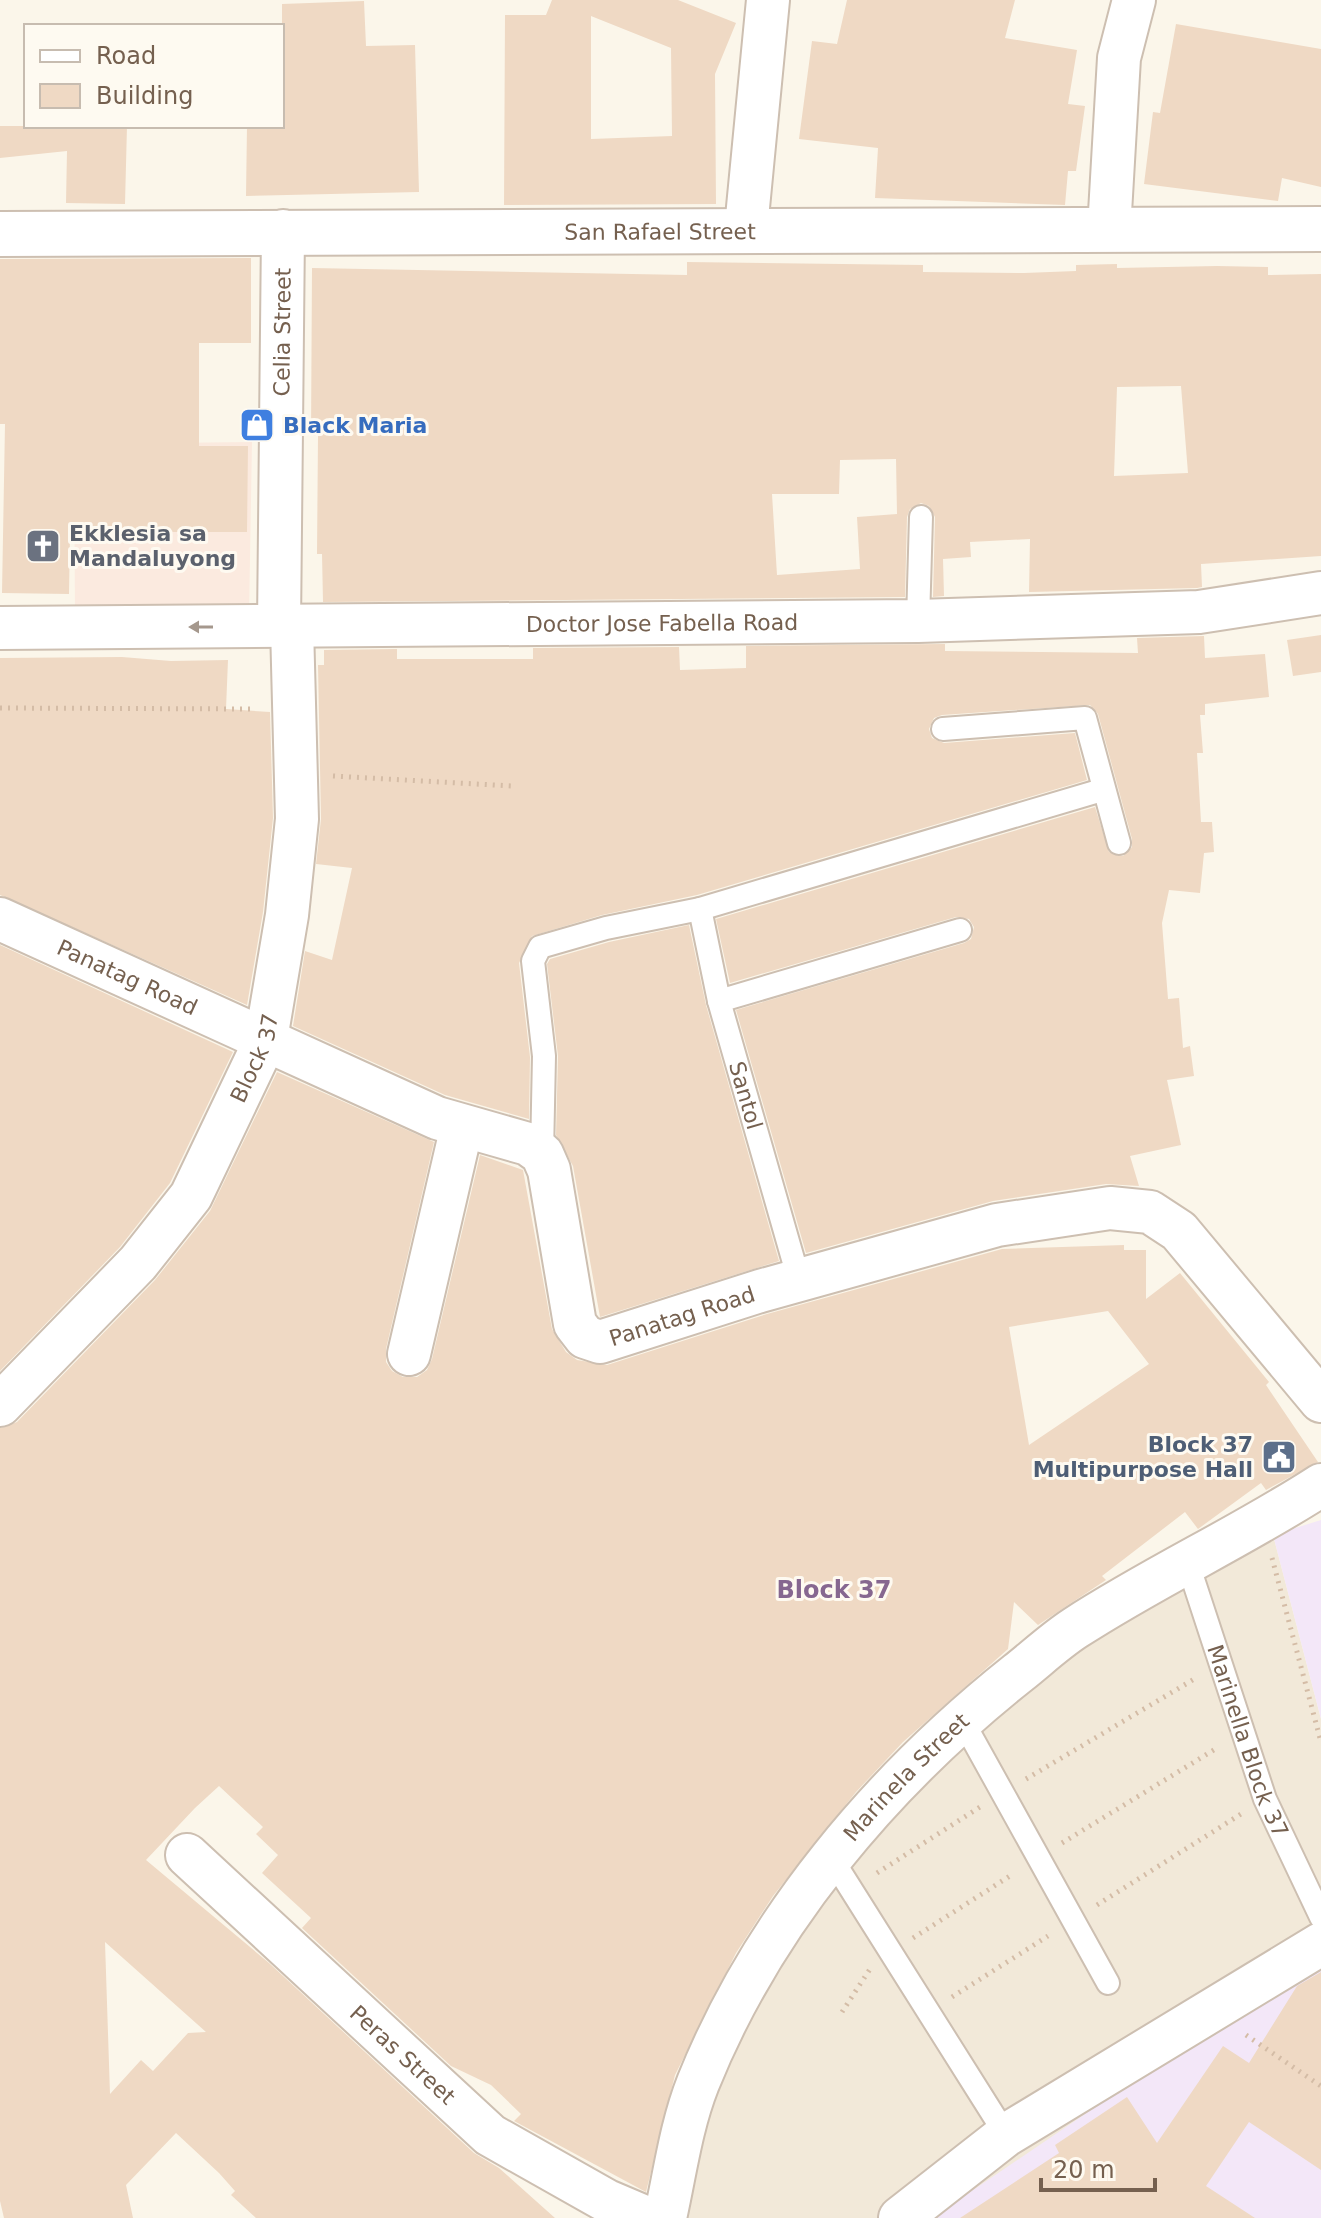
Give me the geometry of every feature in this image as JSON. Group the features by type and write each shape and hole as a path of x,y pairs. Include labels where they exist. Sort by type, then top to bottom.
{"street":[{"path":"746,228 768,0"},
{"path":"1109,230 1119,58 1134,0"},
{"name":"San Rafael Street","path":"0,234 746,228 1321,229"},
{"name":"Celia Street","path":"283,231 286,626"},
{"name":"Doctor Jose Fabella Road","path":"0,628 286,626 727,616 918,621 1199,612 1321,593"},
{"name":"Block 37","path":"0,1405 128,1274 191,1196 266,1039 287,915 297,819 286,626"},
{"name":"Panatag Road","path":"0,919 462,1126 528,1144 542,1154 549,1170 575,1324 585,1337 600,1342 799,1280 997,1225 1110,1208 1150,1212 1179,1231 1321,1401"},
{"path":"409,1354 462,1126"},
{"name":"Marinela Street","path":"665,2218 697,2086 727,2018 785,1919 840,1875 961,1718 1073,1629 1187,1561 1263,1523 1321,1485"},
{"name":"Peras Street","path":"187,1855 490,2135 596,2210 647,2218"},
{"path":"900,2218 1006,2135 1321,1944"}],"lane":[{"path":"918,621 921,517"},
{"path":"943,729 1085,718 1102,790 1119,843"},
{"path":"542,1154 544,1056 534,953 549,943 700,909 1102,790"},
{"name":"Santol","path":"700,909 719,1001 799,1280"},
{"path":"719,1001 960,930"},
{"name":"Marinella Block 37","path":"1187,1561 1265,1799 1321,1917"},
{"path":"961,1718 1108,1983"},
{"path":"840,1875 1006,2135"}],"path":[{"path":"0,708 293,709"},
{"path":"295,774 512,786"},
{"path":"1263,1523 1321,1742"},
{"path":"840,1875 1002,1793 1221,1663"},
{"path":"1235,2028 1321,2086"}],"shaded area":[{"path":"252,442 249,616 75,614 74,444"},
{"path":"1321,1520 1321,1719 1273,1535"},
{"path":"1273,1535 1321,1719 1321,1962 932,2218 686,2218 712,2080 832,1876 1101,1608"},
{"path":"1321,1962 1321,2218 932,2218 1232,2014"}],"building":[{"path":"552,0 678,0 736,23 715,74 716,204 504,205 505,15 546,15","holes":["591,16 671,48 672,136 591,139"]},
{"path":"847,0 1015,0 1005,38 1077,50 1068,104 1085,106 1076,171 1068,171 1065,205 875,198 878,148 799,139 812,41 837,44"},
{"path":"364,1 366,46 415,45 419,192 246,196 247,128 284,128 282,4"},
{"path":"1176,24 1321,49 1321,187 1282,178 1278,201 1144,184 1153,112 1160,113"},
{"path":"0,126 127,128 125,204 66,203 67,151 0,158"},
{"path":"251,258 251,343 199,343 199,446 248,446 247,532 70,532 69,594 2,593 5,424 0,424 0,259"},
{"path":"687,262 923,265 923,272 1024,273 1076,271 1076,265 1117,264 1117,268 1268,267 1268,275 1321,274 1321,556 1201,564 1202,587 1197,588 1029,592 1030,539 970,542 971,557 943,559 944,596 933,597 935,517 929,506 921,503 910,509 907,517 905,597 323,602 322,554 317,554 318,436 311,436 312,268 687,275","holes":["1181,386 1188,473 1114,476 1117,387","896,459 897,514 857,517 860,569 777,575 772,494 839,494 840,460"]},
{"path":"1321,635 1321,672 1293,676 1287,640"},
{"path":"1204,636 1205,658 1265,654 1269,697 1205,704 1205,715 1200,715 1203,753 1197,753 1201,822 1212,822 1214,852 1204,853 1200,893 1169,890 1162,923 1168,999 1179,998 1183,1048 1190,1046 1194,1076 1167,1080 1181,1145 1130,1156 1139,1186 1106,1184 993,1201 806,1253 736,1010 964,943 971,939 974,927 969,919 956,917 730,983 716,919 1095,807 1109,852 1123,856 1132,847 1132,839 1098,714 1090,705 942,715 934,718 929,729 932,738 944,743 1075,733 1087,780 697,895 602,915 532,936 519,963 530,1057 529,1119 445,1095 293,1026 305,951 332,960 352,868 316,864 321,819 318,665 324,665 324,650 397,649 397,659 533,659 533,648 679,647 680,670 746,668 746,646 945,644 945,651 1138,653 1137,638"},
{"path":"122,657 171,661 228,660 226,709 270,712 273,818 263,912 247,1005 0,895 0,658"},
{"path":"689,925 706,1005 779,1261 600,1317 573,1166 556,1135 558,1056 547,964 550,959 609,942"},
{"path":"0,945 233,1052 170,1183 120,1247 0,1371"},
{"path":"277,1072 434,1142 386,1349 386,1362 392,1371 403,1377 417,1377 427,1370 432,1359 480,1155 523,1170 552,1329 566,1352 577,1360 607,1365 767,1314 1002,1249 1124,1245 1124,1250 1146,1250 1146,1299 1180,1273 1269,1382 1266,1385 1318,1462 1266,1490 1261,1483 1198,1529 1185,1512 1102,1576 1106,1580 1038,1625 1014,1602 1008,1649 903,1742 856,1792 773,1896 736,1953 675,2075 646,2192 514,2121 521,2114 491,2085 451,2066 302,1928 311,1918 262,1873 278,1855 256,1834 263,1827 219,1786 146,1860 269,1963 474,2153 499,2168 555,2218 256,2218 231,2195 235,2191 219,2173 176,2133 126,2185 133,2218 4,2218 0,2201 0,1428 17,1422 155,1280 210,1211","holes":["1108,1311 1149,1364 1029,1445 1009,1327","105,1942 206,2032 188,2033 153,2071 141,2060 110,2094"]},
{"path":"1321,1972 1321,2170 1249,2122 1206,2186 1255,2218 960,2218 1059,2153 1055,2145 1127,2097 1157,2143 1223,2046 1249,2063 1297,1986"}],"place":[{"name":"Black Maria","path":"257,425"},
{"name":"Ekklesia sa Mandaluyong","path":"43,546"},
{"name":"Block 37 Multipurpose Hall","path":"1279,1457"}],"district":[{"name":"Block 37","path":"834,1590"}]}
